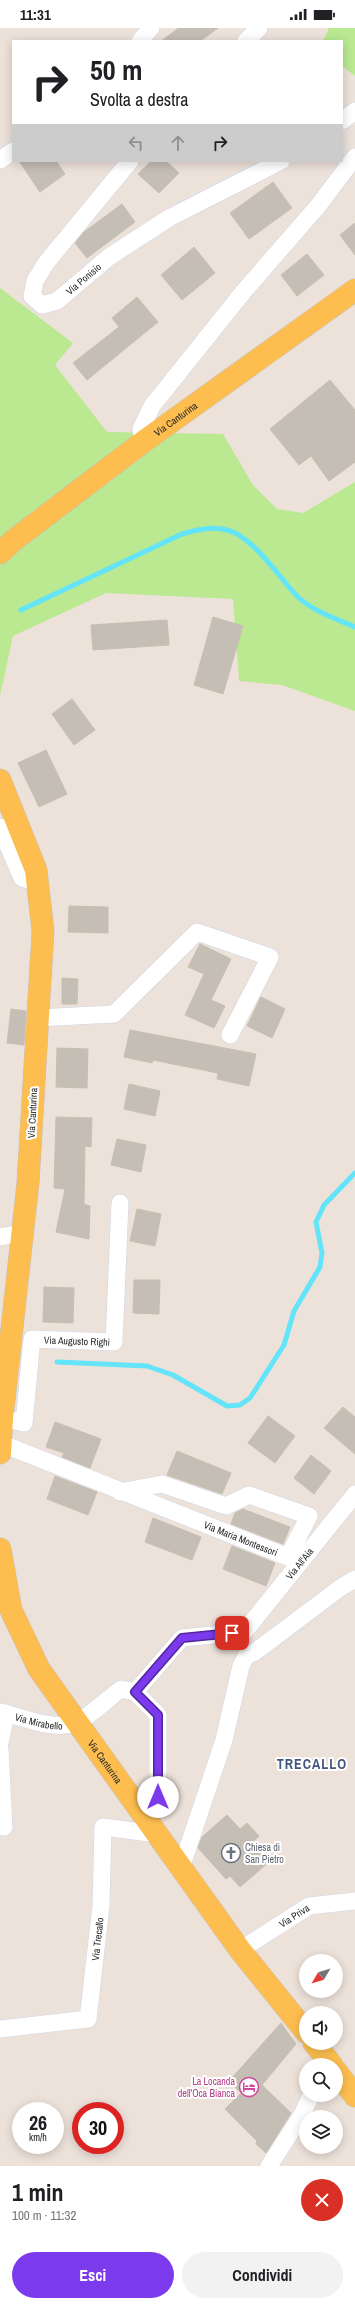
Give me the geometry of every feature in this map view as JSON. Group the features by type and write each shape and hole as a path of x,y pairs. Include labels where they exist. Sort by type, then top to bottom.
{"main road":[{"name":"Via Canturina","path":"0,553 14,540 142,442 355,290"},
{"name":"Via Canturina","path":"0,780 36,870 43,931 28,1183 10,1235 0,1453"},
{"name":"Via Canturina","path":"0,1549 11,1610 39,1669 240,1950 299,2023"},
{"path":"343,2081 355,2096"}],"street":[{"path":"141,40 151,28"},
{"path":"247,40 259,28"},
{"path":"343,120 355,112"},
{"path":"0,160 12,151"},
{"path":"142,442 141,429 152,406 244,291 318,206 355,157"},
{"name":"Via Ponisio","path":"129,162 46,263 35,281 32,296 42,305 57,301 109,257 169,218 279,162"},
{"path":"0,827 22,878 37,883"},
{"path":"37,1018 114,1014 197,932 270,957 230,1035"},
{"name":"Via Augusto Righi","path":"2,1418 24,1423 32,1339 114,1342 120,1203"},
{"name":"Via Maria Montessori","path":"0,1443 120,1492 288,1557 309,1516 249,1495 226,1506 162,1484 120,1492"},
{"name":"Via All'Aia","path":"135,1692 182,1638 244,1632 355,1494"},
{"path":"181,1868 224,1740 241,1666 246,1656 255,1652 340,1588 355,1579"},
{"path":"77,1723 121,1689 135,1692 158,1715 158,1797 143,1816"},
{"path":"0,1743 3,1712"},
{"name":"Via Mirabello","path":"3,1712 54,1726 77,1723"},
{"path":"0,1749 4,1827"},
{"name":"Via Trecallo","path":"0,2029 88,2019 101,1906 103,1827 157,1834"},
{"name":"Via Priva","path":"240,1950 309,1906 355,1901"},
{"path":"270,2166 303,2113 308,2102"}],"green space":[{"path":"329,28 355,28 355,76 343,67 343,40 323,40"},
{"path":"0,288 73,343 55,365 107,432 223,434 253,485 277,509 303,513 355,482 355,711 282,685 239,681 233,599 106,593 13,636 0,696"}],"building":[{"path":"179,28 218,28 201,40 162,40"},
{"path":"20,162 57,162 65,174 40,192"},
{"path":"150,162 167,162 179,173 159,193 138,174"},
{"path":"273,182 292,208 249,239 230,213"},
{"path":"122,204 135,222 87,258 75,243 84,232"},
{"path":"355,223 355,255 340,235"},
{"path":"194,247 215,273 182,300 161,275"},
{"path":"307,254 324,275 297,296 281,275"},
{"path":"137,297 158,322 87,380 73,363 119,327 112,318"},
{"path":"330,380 355,410 355,462 329,481 311,456 299,465 270,429"},
{"path":"213,617 243,626 223,694 194,685"},
{"path":"167,620 169,645 93,650 91,625"},
{"path":"72,699 95,730 74,745 52,714"},
{"path":"46,750 67,794 39,807 18,763"},
{"path":"69,906 108,907 108,933 68,932"},
{"path":"200,944 231,959 211,1000 225,1006 214,1028 185,1015 204,974 188,967"},
{"path":"62,978 78,979 77,1004 62,1004"},
{"path":"261,997 285,1009 272,1038 247,1026"},
{"path":"11,1009 26,1011 24,1045 7,1043"},
{"path":"130,1030 256,1054 249,1086 217,1079 218,1073 153,1060 152,1063 124,1057"},
{"path":"57,1048 88,1049 87,1088 56,1087"},
{"path":"129,1084 160,1091 155,1116 124,1109"},
{"path":"56,1117 92,1118 91,1147 85,1146 84,1204 90,1206 89,1239 56,1232 65,1189 54,1188"},
{"path":"117,1139 146,1145 141,1172 111,1165"},
{"path":"137,1209 161,1214 155,1246 130,1241"},
{"path":"134,1280 160,1280 159,1314 133,1313"},
{"path":"44,1287 74,1288 73,1323 43,1322"},
{"path":"343,1407 355,1417 355,1454 324,1428"},
{"path":"268,1416 295,1436 275,1463 248,1443"},
{"path":"55,1422 101,1439 90,1468 62,1457 64,1453 46,1447"},
{"path":"177,1451 231,1473 222,1494 167,1475"},
{"path":"311,1455 331,1471 314,1494 294,1478"},
{"path":"55,1476 97,1492 88,1515 47,1499"},
{"path":"243,1509 290,1527 283,1544 231,1524 235,1513"},
{"path":"153,1518 201,1537 192,1560 145,1542"},
{"path":"232,1546 275,1563 266,1586 223,1569"},
{"name":"Chiesa di San Pietro","path":"227,1815 240,1829 247,1823 259,1836 252,1843 269,1862 240,1887 230,1876 226,1879 198,1848 202,1837"},
{"name":"La Locanda dell'Oca Bianca","path":"281,2023 296,2044 262,2085 291,2113 266,2153 256,2144 257,2141 225,2109 241,2093 229,2081"}],"waterway":[{"path":"21,610 182,534 216,528 227,530 247,540 304,602 325,614 355,627"},
{"path":"57,1362 147,1366 173,1375 227,1406 240,1405 250,1398 284,1345 294,1311 320,1267 322,1253 316,1222 324,1205 355,1173"}],"place":[{"name":"Chiesa di San Pietro","path":"231,1853"},
{"name":"La Locanda dell'Oca Bianca","path":"249,2087"}],"district":[{"name":"TRECALLO","path":"312,1764"}],"route":[{"path":"158,1797 158,1715 135,1692 182,1638 232,1633"}]}
